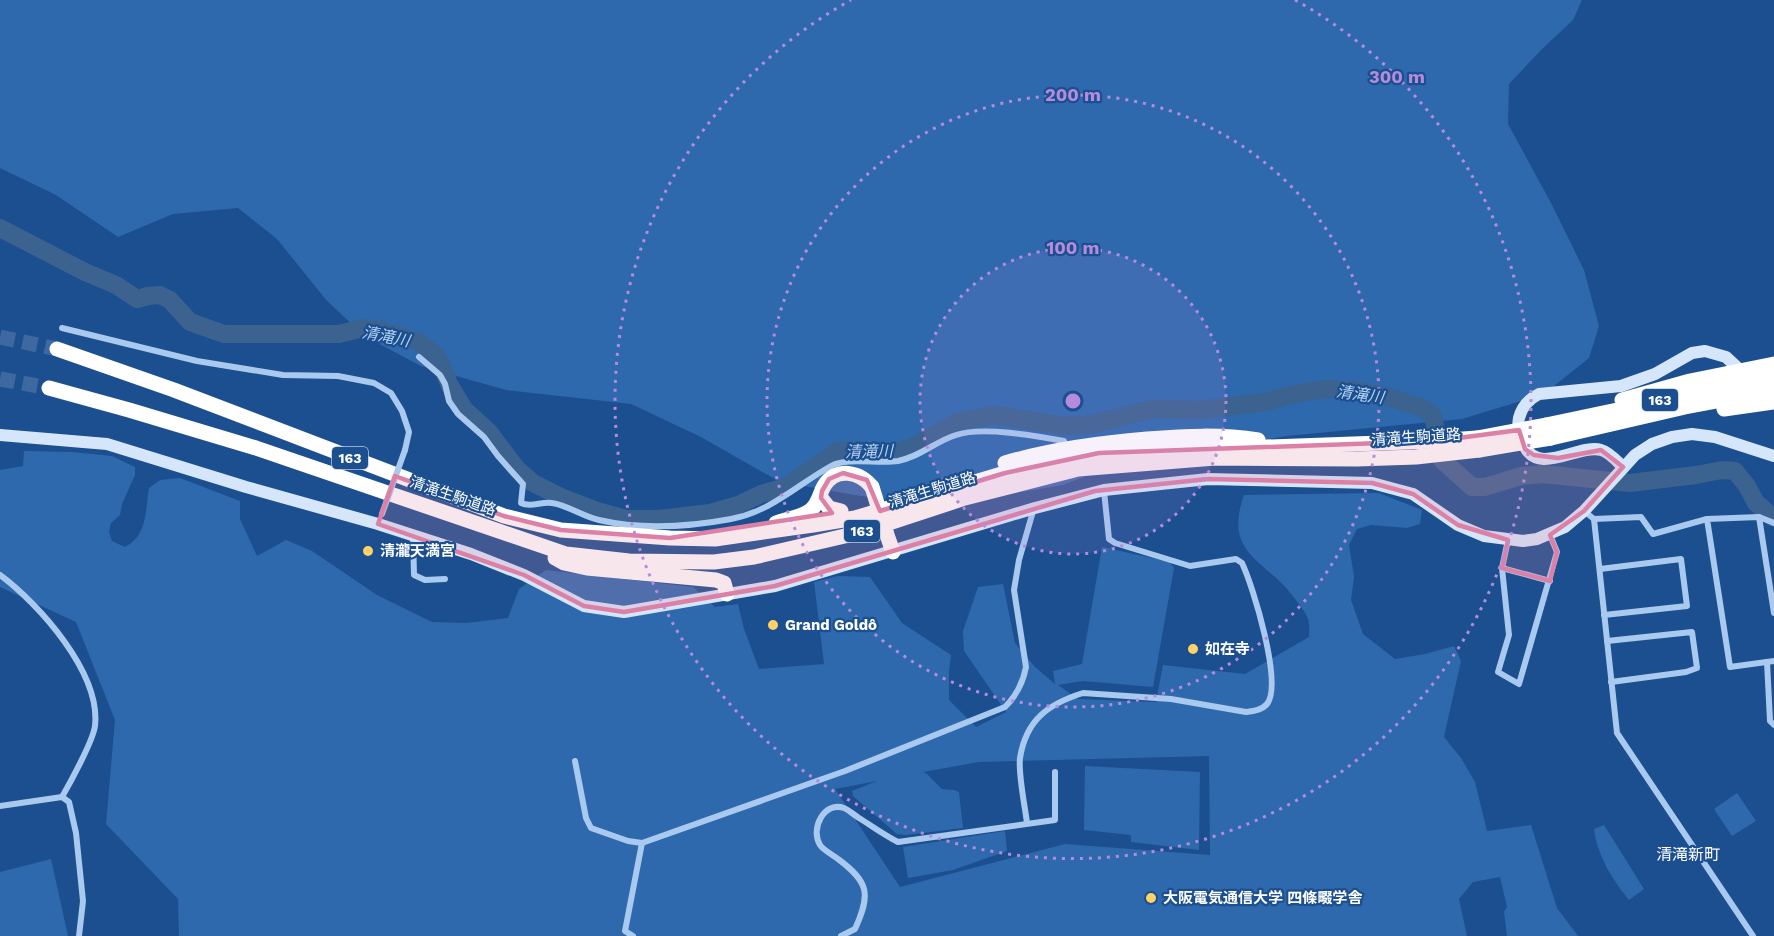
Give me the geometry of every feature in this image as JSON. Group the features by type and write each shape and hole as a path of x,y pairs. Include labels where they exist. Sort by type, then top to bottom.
{"highway":[{"name":"清滝生駒道路","path":"57,350 174,390 504,516 561,530 670,538 715,539 855,518 1005,473 1099,453 1436,441 1478,444"},
{"path":"1572,421 1614,402 1659,388 1774,364"},
{"name":"清滝生駒道路","path":"1549,431 1572,421 1774,377"},
{"name":"清滝生駒道路","path":"49,388 256,448 566,554 629,561 714,562 754,557 862,531 965,498 1078,469 1215,458 1416,457 1549,431 1618,422 1774,390"},
{"path":"1618,422 1658,419 1774,402"},
{"path":"670,538 689,533 776,523 841,511 1035,454 1065,448 1176,437 1233,436 1287,446"},
{"path":"776,523 807,513 821,498 825,485 830,479 843,473 860,476 872,487 893,552"},
{"path":"821,498 828,508 841,511"},
{"name":"163","path":"509,534 564,563 627,573 716,580 724,583 728,594"}],"street":[{"path":"62,328 197,361 284,375 338,376 374,383 391,393 402,411 409,432 405,450 380,519"},
{"path":"1620,469 1601,450 1593,449 1545,459 1534,455 1525,449 1520,437 1519,418 1524,406 1529,399 1539,394 1621,386 1655,374 1692,353 1705,351 1726,357 1741,370"},
{"path":"1712,376 1716,368 1714,354"},
{"path":"419,357 440,375 449,401 458,414 484,437 523,484 521,503 526,506 552,503 583,516 627,526 658,527 750,514 777,502 832,465 846,461 885,463 902,460 918,455 954,435 965,433 1026,433 1064,441 1065,448"},
{"path":"1753,936 1617,734 1600,569 1589,515 1593,501 1620,469 1652,444 1672,437 1692,434 1715,437 1774,456"},
{"path":"0,435 107,444 246,487 380,519 413,536 471,554 524,575 584,606 624,612 775,586 1035,508 1104,490 1208,480 1372,483 1413,494 1458,525 1484,536 1523,542 1550,535 1589,515 1641,517 1653,534 1707,519 1759,517 1774,523"},
{"path":"1027,823 1020,759 1029,729 1035,719 1071,696 1083,693 1171,699 1246,712 1257,711 1266,705 1271,696 1272,674 1262,620 1242,563 1236,559 1190,566 1115,543 1109,539 1104,490"},
{"path":"574,761 586,818 591,828 628,841 642,843 845,771 1005,707 1016,695 1024,678 1026,667 1014,590 1019,560 1035,508"},
{"path":"1759,517 1772,581 1774,613"},
{"path":"1707,519 1730,667 1770,662 1770,721 1774,725"},
{"path":"1508,540 1502,568 1509,635 1498,672 1519,684 1557,552 1550,535"},
{"path":"413,536 414,575 425,580 445,579"},
{"path":"1600,569 1681,559 1687,606 1604,615"},
{"path":"1502,568 1550,581"},
{"path":"0,574 20,590 48,620 73,656 93,696 95,726 62,797"},
{"path":"1607,640 1692,632 1697,668 1686,672 1611,682"},
{"path":"841,936 855,929 866,901 861,881 850,868 820,845 817,835 818,825 820,817 827,810 837,807 845,808 898,842 1055,820 1055,772"},
{"path":"0,806 62,797 69,802 76,833 83,901 79,936"},
{"path":"633,936 625,931 642,843"}],"highlighted area":[{"path":"1519,430 1525,449 1534,455 1558,458 1601,450 1623,467 1584,511 1550,535 1557,552 1550,581 1502,568 1508,540 1458,525 1413,494 1372,483 1208,479 1095,491 775,586 624,612 584,606 524,575 378,524 395,476 504,516 561,530 670,538 832,513 821,498 822,491 829,479 843,473 867,480 880,511 1005,473 1099,453 1436,441"}],"shaded area":[{"path":"0,0 1582,0 1573,20 1509,84 1508,124 1584,270 1599,326 1589,358 1544,394 1462,419 1287,436 1122,462 1063,485 946,505 861,496 780,482 701,437 631,404 506,390 421,366 366,337 327,301 277,239 238,208 173,214 118,237 56,195 0,168"},
{"path":"24,451 112,456 135,467 135,475 122,504 120,515 111,523 109,532 112,541 125,547 138,536 142,529 149,488 160,480 180,478 240,501 240,519 257,556 286,540 312,551 377,595 432,622 466,623 508,618 519,589 546,570 693,587 715,607 738,604 744,629 759,669 824,664 814,582 838,576 870,577 902,623 951,655 949,700 976,727 1006,712 964,651 963,631 978,587 1003,584 1015,643 1034,666 1055,684 1053,671 1082,664 1102,547 1170,562 1174,568 1153,687 1083,681 1058,685 1078,699 1156,702 1163,665 1245,674 1309,637 1309,621 1302,608 1244,545 1239,532 1239,516 1244,495 1379,493 1422,510 1420,524 1407,528 1371,525 1357,529 1349,545 1354,577 1351,600 1363,634 1395,659 1454,646 1461,661 1444,737 1461,758 1475,782 1487,831 1531,825 1557,908 1578,936 1507,936 1504,912 1507,907 1500,877 1473,882 1459,899 1467,936 179,936 178,899 106,824 115,720 76,622 0,587 0,470 23,466","holes":["1209,756 1210,855 1065,844 900,887 835,789 877,781 852,791 853,796 897,834 906,835 963,828 959,792 942,789 923,772 979,762"]},
{"path":"1085,766 1200,772 1199,850 1131,842 1131,835 1084,830"},
{"path":"1737,793 1756,821 1732,836 1714,809"},
{"path":"1604,825 1644,889 1629,900 1617,885 1598,848 1594,829"},
{"path":"1005,831 1007,851 953,870 908,878 903,847"},
{"path":"51,859 68,936 0,936 0,872"}],"waterway":[{"name":"清滝川","path":"0,228 85,272 116,285 137,299 160,295 170,300 190,322 224,334 339,334 363,328 380,330 419,342 437,356 450,386 464,409 489,432 516,468 533,483 563,498 626,519 659,519 710,513 738,505 761,494 786,487 838,451 897,453 915,446 957,422 995,415 1063,426 1089,425 1153,409 1201,410 1265,402 1299,393 1330,389 1354,390 1388,397 1425,409 1433,416 1442,460 1472,487 1485,487 1521,476 1543,474 1630,483 1722,470 1735,471 1747,486 1756,503 1774,518"}],"tunnel":[{"path":"0,337 57,349"},
{"path":"0,379 49,388"}],"place":[{"name":"清瀧天満宮","path":"368,551"},
{"name":"Grand Goldô","path":"773,625"},
{"name":"如在寺","path":"1193,649"},
{"name":"大阪電気通信大学 四條畷学舎","path":"1151,898"}],"district":[{"name":"清滝新町","path":"1688,854"}]}
